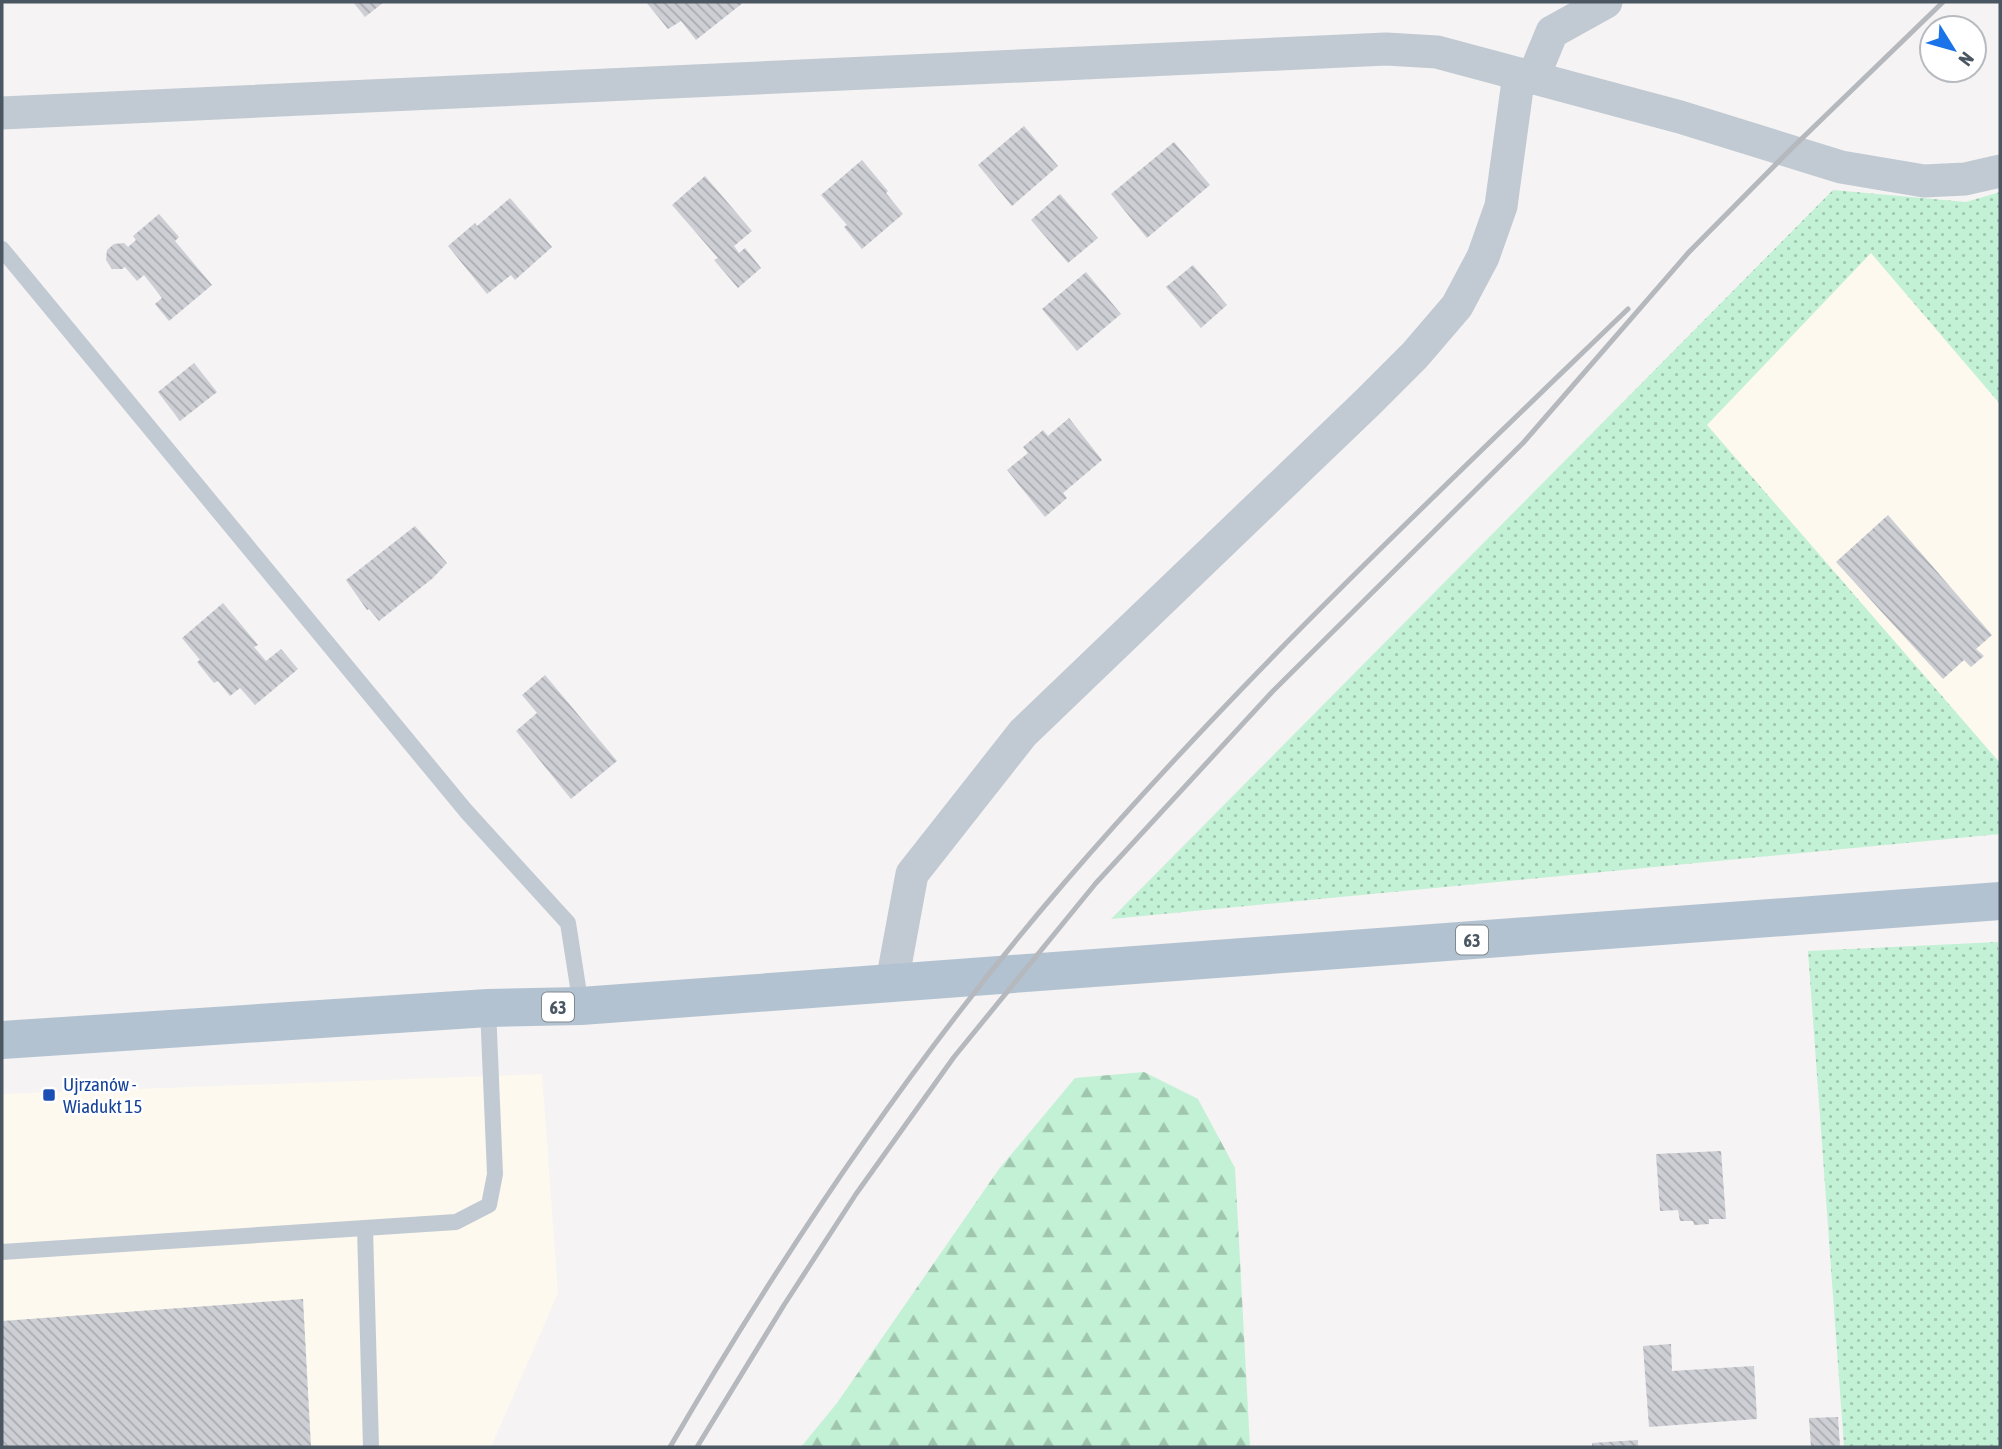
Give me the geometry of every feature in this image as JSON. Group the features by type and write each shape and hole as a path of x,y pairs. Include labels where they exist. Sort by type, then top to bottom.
{"main road":[{"name":"63","path":"2,1040 488,1008 581,1006 2000,901"}],"street":[{"path":"892,982 912,874 1023,733 1377,393 1415,355 1457,306 1483,257 1501,206 1526,77 1552,32 1606,2"},
{"path":"2,113 1386,49 1437,52 1680,117 1841,167 1924,181 1965,179 2000,171"}],"lane":[{"path":"2,249 466,811 568,923 581,1006"},
{"path":"2,1252 456,1222 489,1205 495,1174 488,1008"},
{"path":"365,1228 371,1447"}],"shaded area":[{"path":"1871,253 2000,404 2000,763 1707,425"},
{"path":"542,1074 558,1293 491,1447 2,1447 2,1094"}],"green space":[{"path":"1833,190 1966,202 2000,192 2000,404 1871,253 1707,425 2000,763 2000,834 1111,919"},
{"path":"1998,942 2000,1447 1844,1447 1808,951"},
{"path":"1144,1072 1198,1099 1235,1168 1250,1447 801,1447 837,1403 999,1169 1075,1078"}],"building":[{"path":"353,2 384,2 365,17"},
{"path":"646,2 744,2 696,40 681,21 668,29"},
{"path":"1024,126 1058,166 1012,206 978,165"},
{"path":"1174,142 1210,185 1147,238 1111,194"},
{"path":"862,160 903,214 862,249 844,227 847,225 821,195"},
{"path":"705,176 752,231 734,246 739,253 745,248 761,268 738,288 714,260 718,258 672,205"},
{"path":"1060,194 1098,238 1068,263 1031,220"},
{"path":"510,198 552,247 515,280 511,275 487,294 448,246"},
{"path":"159,214 179,237 175,241 212,285 169,321 155,304 162,298 144,275 137,281 125,267 112,269 106,260 107,250 114,244 124,243 128,247 136,240 133,236"},
{"path":"1193,265 1227,305 1201,328 1166,287"},
{"path":"1086,272 1121,314 1077,351 1042,309"},
{"path":"194,363 217,392 180,421 158,392"},
{"path":"1069,418 1102,460 1063,493 1067,498 1045,517 1007,470 1028,453 1023,447 1043,430 1048,436"},
{"path":"1888,515 1992,635 1976,649 1984,656 1971,667 1964,660 1943,679 1836,562"},
{"path":"415,526 447,563 433,578 379,621 367,610 346,580"},
{"path":"223,603 258,645 254,647 266,661 281,649 298,669 255,705 240,688 230,696 218,681 214,683 182,638"},
{"path":"545,675 617,761 571,799 516,731 537,713 522,695"},
{"path":"1721,1151 1726,1219 1709,1219 1709,1224 1694,1225 1693,1221 1680,1221 1678,1210 1660,1211 1656,1154"},
{"path":"303,1299 311,1447 2,1447 2,1321"},
{"path":"1671,1344 1672,1371 1754,1366 1757,1419 1649,1427 1643,1346"},
{"path":"1838,1417 1840,1447 1811,1447 1809,1418"},
{"path":"1638,1440 1638,1447 1592,1447 1592,1443"}],"railway":[{"path":"697,1447 856,1194 954,1057 1096,883 1273,691 1523,443 1689,252 1943,2"},
{"path":"670,1447 759,1300 854,1156 956,1016 1065,882 1269,661 1628,309"}],"place":[{"name":"Ujrzanów - Wiadukt 15","path":"49,1095"}]}
